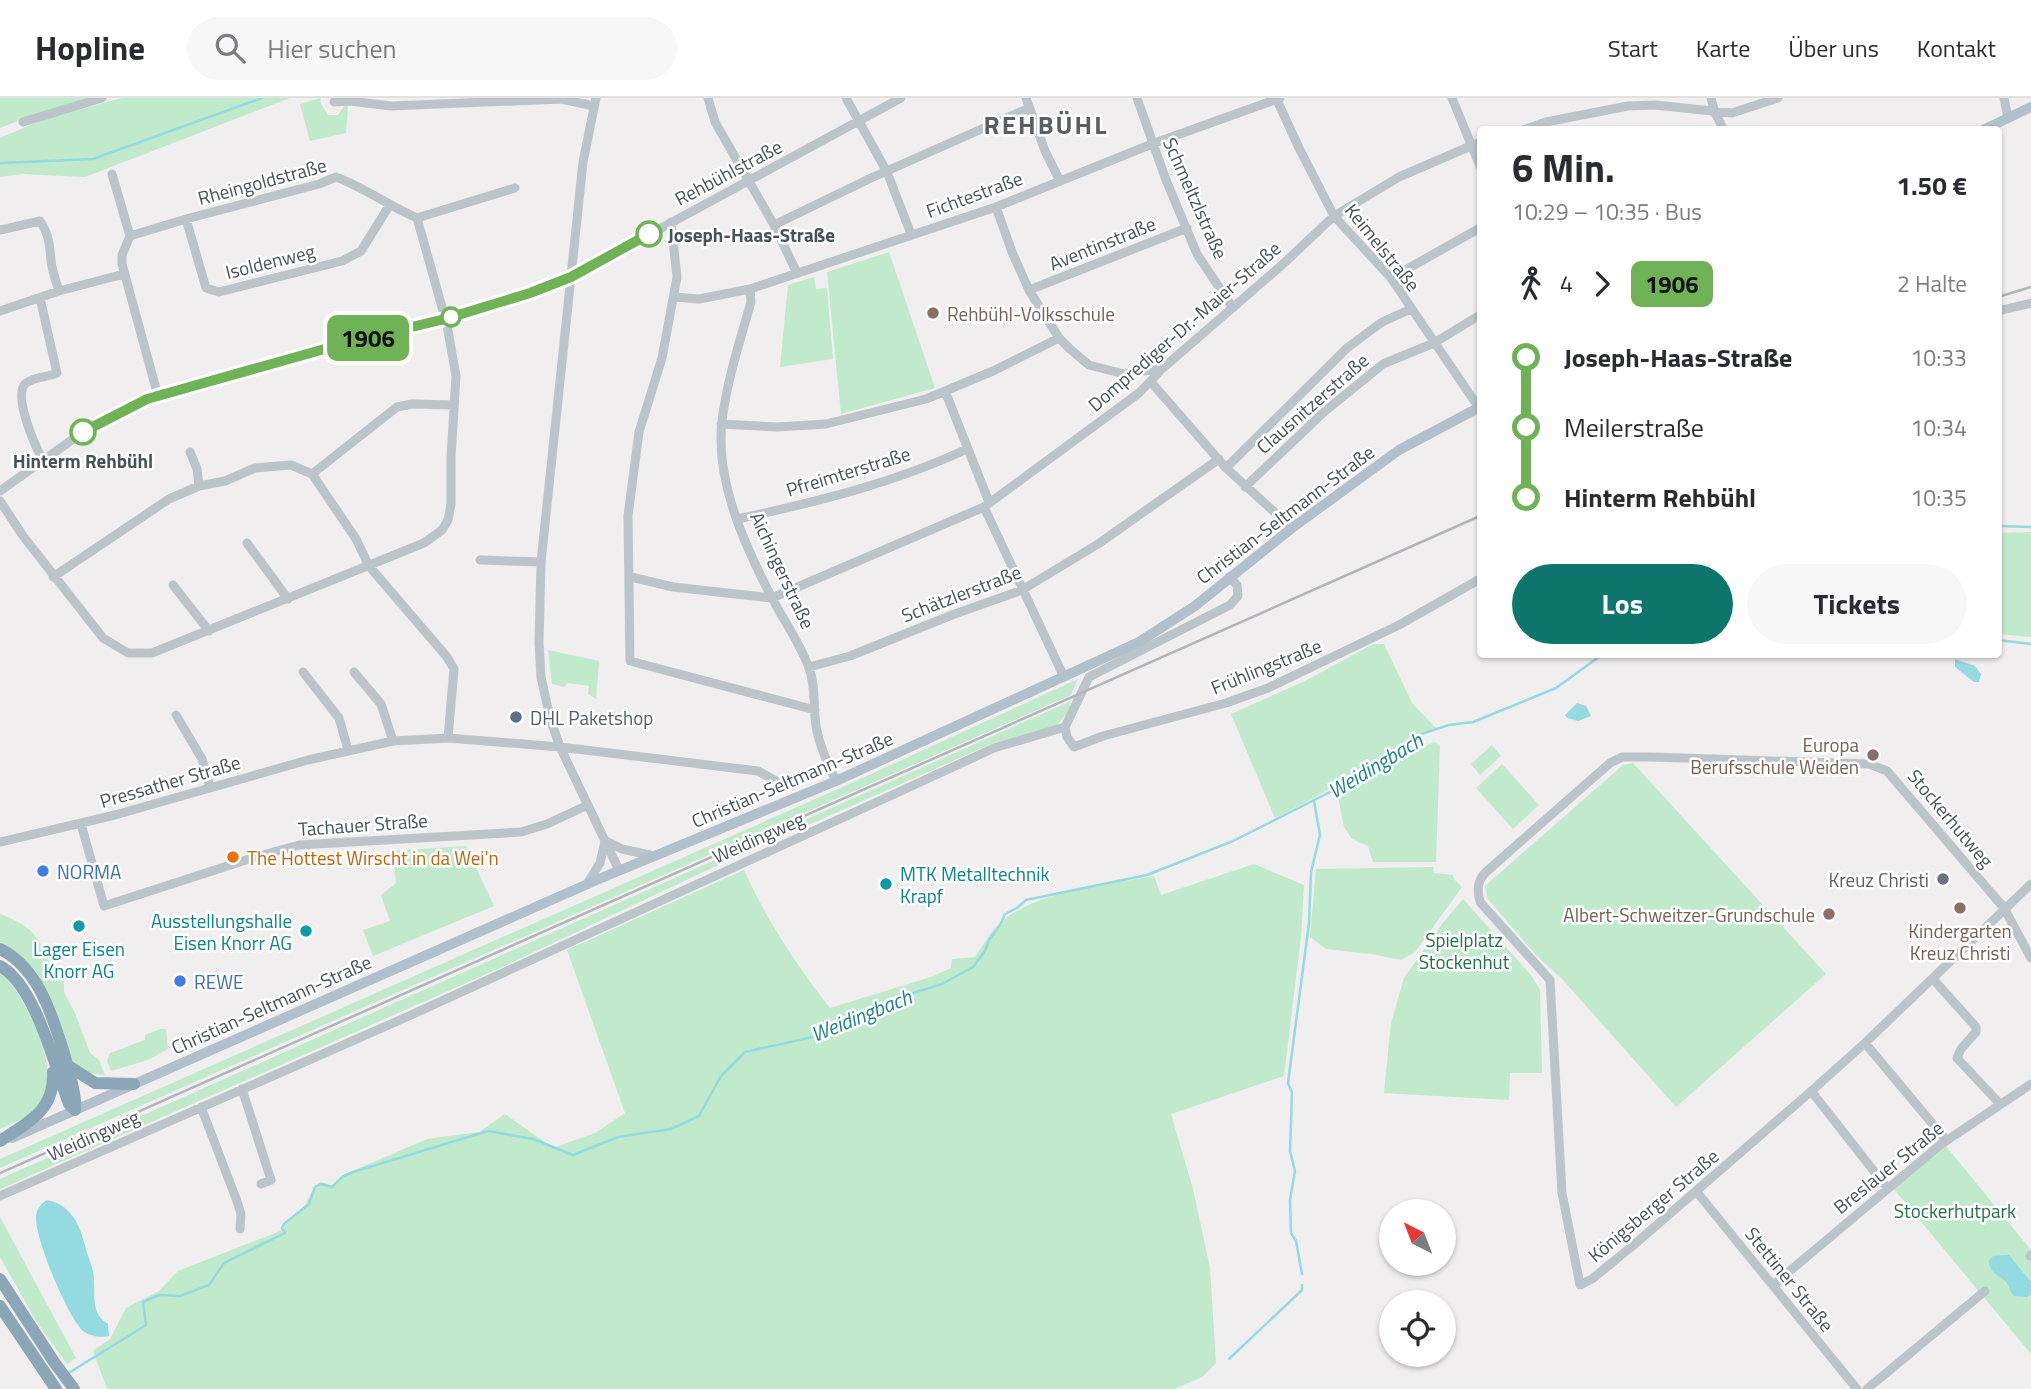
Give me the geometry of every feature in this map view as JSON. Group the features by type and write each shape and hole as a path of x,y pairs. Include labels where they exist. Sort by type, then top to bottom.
{"highway":[{"path":"0,949 17,960 44,996 67,1065 76,1100 75,1110"},
{"path":"0,966 16,978 29,995 69,1104 75,1110"},
{"path":"0,1142 38,1115 46,1106 54,1084 53,1061"},
{"path":"67,1065 95,1083 134,1084"},
{"path":"0,1279 74,1389"},
{"path":"0,1306 56,1389"}],"main road":[{"path":"1991,126 2031,107"},
{"name":"Christian-Seltmann-Straße","path":"0,1142 619,870 836,781 1139,642 1168,625 1292,528 1399,450 1477,409"}],"street":[{"path":"23,122 102,98"},
{"path":"708,98 715,122 774,225 797,273"},
{"path":"846,98 887,172 911,234"},
{"name":"Rehbühlstraße","path":"571,277 901,98"},
{"name":"Schmeltzlstraße","path":"1138,98 1153,144 1197,254 1233,308"},
{"name":"Fichtestraße","path":"674,297 699,299 750,289 996,207 1153,144 1278,98"},
{"name":"Keimelstraße","path":"1278,98 1299,148 1334,216 1391,278 1477,403"},
{"path":"1452,98 1476,144"},
{"path":"1711,98 1722,126"},
{"path":"1537,126 1628,106 1656,105 1732,113 1778,98"},
{"path":"2004,98 2008,118"},
{"path":"334,102 350,101 374,106 561,99 595,102 583,162 541,562 539,643 541,677 560,747 619,870"},
{"path":"774,225 1028,103 1045,151 1060,181"},
{"name":"Domprediger-Dr.-Maier-Straße","path":"631,577 673,587 772,598 987,504 1151,382 1163,368 1334,216 1399,177 1476,144"},
{"path":"112,174 130,236 122,255 124,274 158,396"},
{"name":"Rheingoldstraße","path":"130,236 337,177 417,218"},
{"path":"0,501 53,577 103,638 128,653 152,653 369,566 435,536 448,520 451,504 456,376 445,319 417,218 515,188"},
{"name":"Isoldenweg","path":"186,219 206,288 219,292 342,261 361,251 389,206"},
{"path":"996,207 1029,290 1059,338 1089,365 1124,374 1163,368"},
{"path":"0,230 40,221 45,227 52,251 51,261 59,290"},
{"path":"671,222 677,277 662,358 639,432 628,516 631,577 630,662 815,710"},
{"name":"Aventinstraße","path":"1029,290 1187,228"},
{"path":"1391,278 1477,230"},
{"path":"0,311 59,290 124,274"},
{"path":"0,491 83,432 113,415 158,396 353,341 445,319 530,293 571,277"},
{"name":"Aichingerstraße","path":"750,289 751,302 726,390 721,424 723,466 738,519 772,598 809,667 817,729 836,781"},
{"path":"40,298 57,373 28,382 21,388 20,394 26,420 43,460"},
{"path":"2002,311 2031,303"},
{"path":"1226,468 1364,333 1410,309"},
{"name":"Clausnitzerstraße","path":"1245,487 1360,381 1383,364 1434,343 1477,316"},
{"path":"721,424 777,427 826,424 926,399 993,371 1059,338"},
{"path":"1151,382 1226,468 1292,528"},
{"path":"945,391 1022,590 1064,677"},
{"path":"312,474 397,407 412,404 454,405"},
{"name":"Pfreimterstraße","path":"738,519 813,502 888,480 967,449"},
{"path":"190,452 197,469 199,486"},
{"name":"Schätzlerstraße","path":"809,667 850,656 1022,590 1098,544 1147,507 1219,459"},
{"path":"53,577 169,499 255,468 291,465 312,474 356,539 369,566 447,657 454,669 448,738"},
{"path":"247,543 288,599"},
{"path":"480,560 541,562"},
{"path":"1065,727 1089,677 1230,605 1238,596 1237,584 1229,577"},
{"name":"Frühlingstraße","path":"1065,727 1067,737 1074,747 1103,736 1226,704 1268,688 1370,640 1477,581"},
{"path":"173,585 209,631"},
{"path":"303,672 339,718 348,750"},
{"path":"354,672 381,704 393,741"},
{"path":"176,715 202,759 210,787"},
{"name":"Weidingweg","path":"0,1196 819,829 954,765 994,748 1065,727"},
{"name":"Pressather Straße","path":"0,842 81,824 348,750 393,741 448,738 560,747 758,771 776,781"},
{"name":"Stockerhutweg","path":"1478,885 1486,872 1610,763 1622,757 1869,764 1880,766 1887,771 2004,908 2031,958"},
{"name":"Tachauer Straße","path":"81,824 104,906 299,845 521,832 547,824 588,805"},
{"path":"605,839 622,849 654,856"},
{"path":"587,884 600,863 605,839"},
{"name":"Königsberger Straße","path":"1478,885 1480,902 1550,980 1562,1193 1580,1285 1592,1279 1696,1191 1865,1043 2031,884"},
{"path":"1933,979 1976,1027 1976,1032 1957,1058 2000,1104"},
{"path":"1865,1043 1946,1140"},
{"name":"Breslauer Straße","path":"1773,1285 1946,1140 2031,1084"},
{"path":"242,1089 271,1180 261,1184"},
{"path":"1811,1091 1888,1189"},
{"path":"201,1107 237,1201 241,1214 240,1229"},
{"name":"Stettiner Straße","path":"1696,1191 1857,1389"},
{"path":"1867,1389 1985,1291"}],"green space":[{"path":"0,98 92,98 32,115 0,128"},
{"path":"122,98 290,98 85,177 22,174 0,177 0,138 45,119"},
{"path":"321,98 320,102 328,115 338,115 344,106 348,105 346,133 310,141 300,104"},
{"path":"889,252 935,388 841,414 827,272"},
{"path":"814,277 816,289 827,288 833,359 780,367 788,285"},
{"path":"2031,532 2031,637 2002,634 2002,533"},
{"path":"1373,644 1384,644 1412,703 1436,728 1421,732 1314,798 1275,818 1231,714 1305,681"},
{"path":"548,650 599,661 596,699 588,694 589,686 568,683 564,687 552,684"},
{"path":"1078,679 1071,695 0,1168 0,1159 856,781"},
{"path":"1071,701 1069,711 1056,726 991,744 716,866 500,968 0,1189 0,1179"},
{"path":"1434,742 1440,745 1436,862 1373,862 1368,846 1352,839 1344,827 1337,792 1378,767"},
{"path":"1492,745 1501,756 1480,775 1471,764"},
{"path":"1633,763 1826,974 1676,1107 1563,980 1536,955 1487,898 1485,886 1623,765"},
{"path":"1502,764 1539,805 1513,829 1476,788"},
{"path":"466,846 494,906 373,956 363,930 390,921 381,895 396,883 392,851"},
{"path":"1254,864 1304,885 1301,937 1284,1076 1171,1114 1193,1189 1210,1268 1216,1363 1202,1377 1175,1389 107,1389 93,1351 110,1339 126,1308 159,1291 178,1271 280,1231 305,1205 315,1186 321,1182 332,1186 341,1176 427,1139 479,1132 505,1114 553,1148 595,1133 625,1113 567,950 744,870 783,942 830,1008 931,977 951,968 952,959 975,957 997,926 1012,914 1049,897 1154,876 1161,895"},
{"path":"1433,867 1434,873 1453,875 1462,887 1415,952 1401,960 1326,949 1310,937 1316,869"},
{"name":"Spielplatz Stockenhut","path":"1463,899 1531,975 1540,990 1542,1073 1510,1073 1509,1100 1384,1093 1391,1023 1404,978"},
{"path":"0,914 29,929 40,942 53,972 64,971 64,992 90,1053 99,1060 105,1075 85,1071 75,1064 54,1004 41,980 24,960 0,942"},
{"path":"0,972 19,996 37,1032 48,1070 48,1087 44,1100 35,1110 0,1129"},
{"path":"166,1029 168,1049 148,1060 111,1071 107,1061 110,1053 145,1040 145,1035"},
{"name":"Stockerhutpark","path":"1945,1145 2031,1250 2031,1354 1893,1188"},
{"path":"0,1217 76,1358 67,1364 36,1321 0,1257"}],"water":[{"path":"1955,659 1975,666 1981,674 1979,682 1974,682 1955,667"},
{"path":"1577,703 1586,706 1591,716 1578,721 1567,718 1565,715"},
{"path":"47,1200 64,1207 79,1227 93,1273 96,1310 108,1324 109,1336 95,1336 83,1331 61,1294 37,1227 37,1212"},
{"path":"2009,1255 2031,1282 2031,1294 2027,1297 2014,1296 2006,1282 1991,1268 1989,1260 1993,1256"}],"waterway":[{"path":"0,163 93,159 262,98"},
{"name":"Weidingbach","path":"2002,526 2031,527"},
{"path":"2002,640 2031,644"},
{"name":"Weidingbach","path":"67,1374 146,1325 143,1302 159,1295 180,1296 209,1285 224,1263 285,1233 282,1228 284,1224 309,1204 315,1187 321,1184 332,1187 342,1177 353,1172 488,1131 533,1139 573,1155 618,1137 671,1129 699,1116 721,1076 745,1052 826,1034 888,1001 942,984 973,967 1005,914 1026,900 1147,875 1233,841 1334,790 1421,734 1449,725 1473,722 1556,688 1597,658"},
{"path":"1302,1274 1296,1241 1291,1233 1290,1200 1295,1171 1290,1151 1292,1093 1288,1083 1309,923 1311,872 1320,835 1314,801"},
{"path":"1229,1359 1302,1290 1302,1285"}],"railway":[{"path":"2002,296 2031,287"},
{"path":"0,1173 1477,517"}],"bus line":[{"name":"1906","path":"83,432 147,399 353,341 445,319 530,293 571,277 649,234"}],"place":[{"name":"Joseph-Haas-Straße","path":"649,234"},
{"name":"Rehbühl-Volksschule","path":"933,313"},
{"name":"Hinterm Rehbühl","path":"83,432"},
{"name":"DHL Paketshop","path":"516,717"},
{"name":"Europa Berufsschule Weiden","path":"1873,755"},
{"name":"The Hottest Wirscht in da Wei'n","path":"233,857"},
{"name":"NORMA","path":"43,871"},
{"name":"Kreuz Christi","path":"1943,879"},
{"name":"MTK Metalltechnik Krapf","path":"886,884"},
{"name":"Kindergarten Kreuz Christi","path":"1960,908"},
{"name":"Albert-Schweitzer-Grundschule","path":"1829,914"},
{"name":"Lager Eisen Knorr AG","path":"79,926"},
{"name":"Ausstellungshalle Eisen Knorr AG","path":"306,931"},
{"name":"REWE","path":"180,981"}],"district":[{"name":"REHBÜHL","path":"1046,124"}]}
